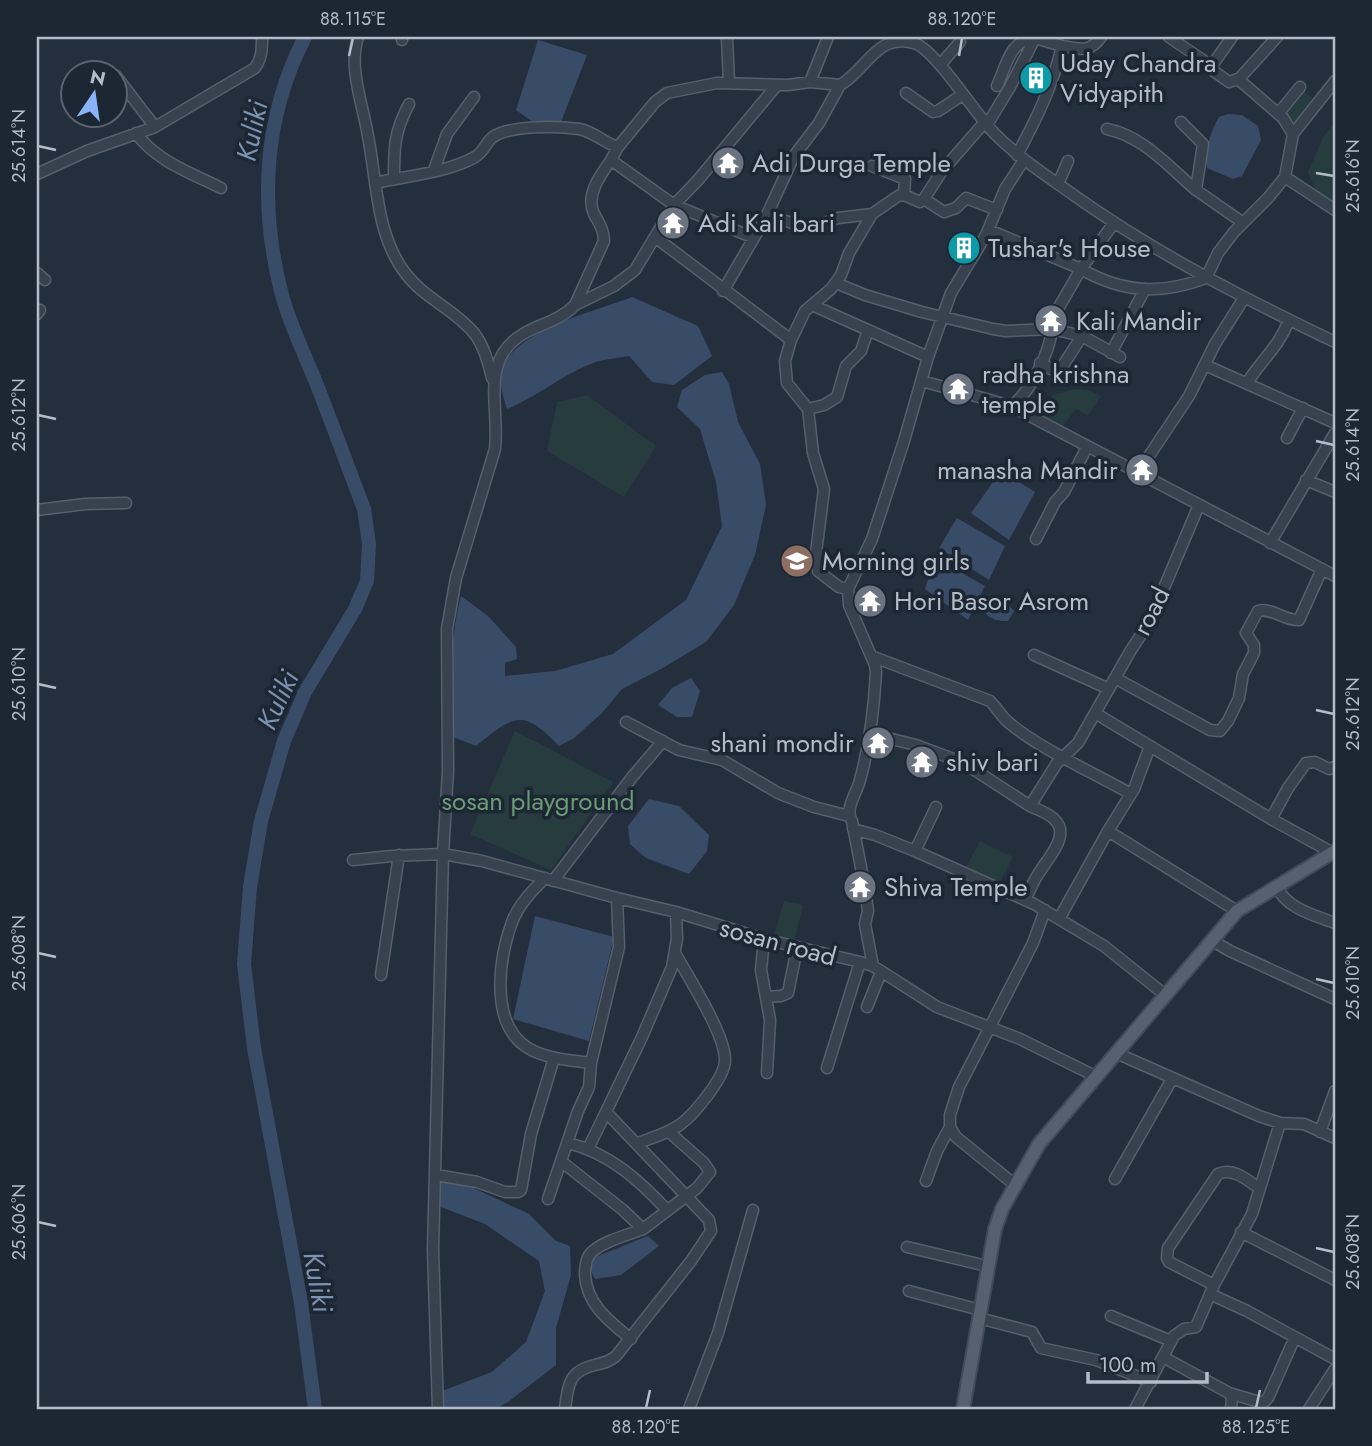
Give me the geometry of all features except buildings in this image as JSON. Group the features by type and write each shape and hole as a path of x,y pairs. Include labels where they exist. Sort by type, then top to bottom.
{"main road":[{"path":"963,1409 995,1229 1002,1209 1039,1144 1237,911 1334,852"}],"street":[{"path":"37,174 55,164 155,127 255,68 260,61 262,37"},
{"path":"358,37 354,62 382,219 399,265 407,276 475,335 486,357 493,382 497,429 495,449 456,578 447,629 448,771 443,854 433,1287 438,1409"},
{"path":"727,37 729,83"},
{"path":"810,82 828,37"},
{"path":"997,86 1016,45 1022,40 1033,38 1086,50 1096,45 1101,37"},
{"path":"1169,37 1228,82 1238,80 1277,37"},
{"path":"1211,67 1232,37"},
{"path":"493,382 498,360 507,346 525,333 568,313 575,305 604,241 604,233 592,209 597,181 618,147 655,102 667,93 717,83 777,85 810,82 840,85 847,82 862,63 882,47 903,38 930,52 986,124 1021,157 1113,224 1206,278 1335,342"},
{"path":"848,589 839,587 818,571 816,552 824,489 813,453 808,409 787,383 785,362 791,340 805,311 836,283 855,242 872,214 898,195 920,202 924,199 942,171 986,124 1010,87 1033,38"},
{"path":"940,65 961,42"},
{"path":"851,822 871,734 876,672 849,604 848,589 872,539 942,316 960,277 989,230 1057,67 1062,46"},
{"path":"1238,80 1278,114 1293,134"},
{"path":"989,230 1112,284 1145,289 1174,287 1206,278 1218,253 1242,222 1269,197 1285,177 1293,134 1335,81"},
{"path":"575,305 628,277 641,262 674,205 777,85"},
{"path":"723,291 765,219 794,156 819,123 840,85"},
{"path":"1278,114 1300,87"},
{"path":"906,93 933,112 962,95"},
{"path":"130,94 155,127"},
{"path":"434,170 447,134 474,97"},
{"path":"394,179 394,140 409,104"},
{"path":"1181,122 1203,144 1196,190"},
{"path":"375,183 434,170 476,157 484,151 492,138 515,130 558,127 583,130 618,147"},
{"path":"1107,130 1124,133 1139,141 1196,190 1242,222"},
{"path":"136,133 151,151 161,158 221,188"},
{"path":"611,160 674,205 754,238"},
{"path":"1058,184 1068,161"},
{"path":"872,166 905,179 904,195"},
{"path":"1285,177 1335,209"},
{"path":"924,199 944,212 952,211 967,198 997,210"},
{"path":"765,219 771,217 811,228 838,219 872,214"},
{"path":"1011,406 1023,396 1040,363 1059,307 1113,224"},
{"path":"655,237 791,340"},
{"path":"836,283 865,295 1006,331 1052,328 1082,336 1115,355 1145,289"},
{"path":"1137,474 1189,396 1215,344 1244,298"},
{"path":"812,305 928,357"},
{"path":"1247,383 1262,360 1283,338 1289,320"},
{"path":"808,409 832,402 837,397 846,366 861,351 868,330"},
{"path":"1040,363 1051,369 1060,370 1065,367 1082,336"},
{"path":"1205,365 1335,423"},
{"path":"922,381 1011,406 1335,576"},
{"path":"1287,438 1303,408"},
{"path":"1270,543 1335,433"},
{"path":"1037,539 1087,447"},
{"path":"1306,480 1335,492"},
{"path":"37,510 85,504 126,503"},
{"name":"road","path":"1030,806 1062,757 1078,743 1155,611 1199,505"},
{"path":"1115,678 1210,730 1220,731 1239,698 1243,674 1254,653 1254,645 1246,633 1258,611 1266,609 1287,619 1299,621 1322,569"},
{"path":"1034,655 1109,689"},
{"path":"871,656 990,701 1010,724 1062,757 1131,794"},
{"path":"1095,713 1271,819 1334,852"},
{"path":"626,722 679,750 722,760 786,797 851,822 1045,910 1104,946 1164,994"},
{"path":"871,734 956,759 1054,818 1059,825 1054,852 1035,879 1025,900"},
{"path":"591,1063 554,1058 522,1044 507,1024 502,1010 501,970 512,922 524,901 549,879 663,741"},
{"path":"1059,919 1131,794 1150,746"},
{"path":"1271,819 1306,763 1315,762 1329,769 1335,767"},
{"path":"915,851 936,807"},
{"name":"sosan road","path":"851,822 866,888 868,911 865,923 877,969"},
{"path":"1108,831 1237,911"},
{"name":"sosan road","path":"352,860 443,854 482,860 676,912 797,948 860,962 877,969 937,1007 991,1027 1095,1076"},
{"path":"381,975 399,855"},
{"path":"1277,887 1281,897 1292,905 1335,923"},
{"path":"548,1199 589,1087 591,1063 619,947 617,898"},
{"path":"926,1181 937,1151 950,1127 950,1115 959,1087 1033,943 1045,910"},
{"path":"588,1149 652,1016 672,967 676,912"},
{"path":"764,939 761,970 770,1039 767,1073"},
{"path":"1211,940 1335,999"},
{"path":"766,997 788,993 797,948"},
{"path":"638,1143 669,1132 688,1119 718,1079 725,1062 706,1009 675,953"},
{"path":"827,1068 860,962"},
{"path":"867,1007 877,969"},
{"path":"1116,1053 1241,1109 1279,1123 1304,1124 1335,1138"},
{"path":"436,1175 477,1182 505,1192 521,1190 531,1134 554,1058"},
{"path":"1115,1180 1172,1079"},
{"path":"1320,1132 1335,1091"},
{"path":"565,1409 568,1389 576,1372 612,1359 631,1339 711,1231 709,1220 606,1112"},
{"path":"1135,1409 1171,1341 1179,1332 1196,1327 1212,1289 1252,1214 1279,1123"},
{"path":"950,1127 961,1142 1015,1185"},
{"path":"631,1339 610,1322 590,1298 586,1260 592,1252 643,1229 703,1182 710,1172 704,1163 669,1132"},
{"path":"568,1143 588,1149 632,1175 667,1210"},
{"path":"562,1162 643,1229"},
{"path":"1259,1188 1234,1172 1222,1171 1218,1174 1168,1248 1167,1258 1169,1262 1212,1289 1335,1359"},
{"path":"690,1409 718,1333 753,1210"},
{"path":"1241,1232 1335,1280"},
{"path":"907,1247 987,1266"},
{"path":"909,1291 1032,1332 1041,1348 1096,1360 1151,1382"},
{"path":"1111,1316 1171,1341"},
{"path":"1163,1357 1229,1393 1264,1403 1294,1337"},
{"path":"1309,1409 1335,1368"},
{"path":"1229,1393 1232,1398 1231,1409"}],"green space":[{"path":"1301,90 1317,101 1296,124 1284,112"},
{"path":"1335,122 1335,204 1315,189 1308,172 1323,137"},
{"path":"1075,389 1089,390 1101,396 1088,415 1076,409 1062,427 1039,412 1052,395"},
{"path":"587,395 656,446 624,497 547,451 557,402"},
{"name":"sosan playground","path":"515,731 613,782 551,870 470,834"},
{"path":"980,841 1013,857 1000,882 966,867"},
{"path":"784,901 803,905 794,943 773,939"}],"water":[{"path":"538,40 587,55 561,122 537,125 516,110"},
{"path":"1228,114 1242,115 1258,126 1261,140 1242,176 1233,179 1207,168 1213,129 1219,117"},
{"path":"632,297 698,326 712,356 674,385 652,382 629,356 600,361 573,372 507,409 501,386 502,371 509,357 522,344 558,324"},
{"path":"722,372 729,384 738,422 760,464 766,505 755,555 734,605 706,642 622,689 602,713 574,738 559,746 536,726 518,720 509,722 476,746 453,737 453,648 461,596 488,616 516,647 517,659 505,663 505,676 555,671 613,654 686,600 722,526 716,482 700,429 677,407 682,390 705,375"},
{"path":"1001,471 1035,492 1009,540 971,513"},
{"path":"957,518 1005,546 989,580 939,548"},
{"path":"935,558 985,586 968,620 925,589"},
{"path":"1001,598 1014,611 1008,621 995,620 985,613 985,607 994,599"},
{"path":"691,678 700,691 692,717 677,717 658,705 672,688"},
{"path":"649,799 679,806 709,835 707,851 689,874 646,858 630,844 628,826"},
{"path":"535,916 614,937 589,1041 513,1019"},
{"path":"439,1180 467,1185 529,1214 556,1241 570,1246 571,1275 556,1328 556,1365 495,1409 443,1409 442,1391 492,1372 526,1342 545,1291 539,1261 485,1224 436,1205"},
{"path":"648,1236 659,1246 621,1275 595,1279 591,1271 591,1260"}],"waterway":[{"name":"Kuliki","path":"305,37 280,99 273,131 269,163 270,229 285,306 364,509 369,544 367,581 355,609 305,692 284,741 261,821 250,887 244,964 254,1048 301,1303 315,1409"}],"place":[{"name":"Uday Chandra Vidyapith","path":"1036,78"},
{"name":"Adi Durga Temple","path":"728,163"},
{"name":"Adi Kali bari","path":"673,223"},
{"name":"Tushar's House","path":"964,248"},
{"name":"Kali Mandir","path":"1051,321"},
{"name":"radha krishna temple","path":"958,389"},
{"name":"manasha Mandir","path":"1142,470"},
{"name":"Morning girls","path":"797,561"},
{"name":"Hori Basor Asrom","path":"870,601"},
{"name":"shani mondir","path":"878,743"},
{"name":"shiv bari","path":"922,762"},
{"name":"Shiva Temple","path":"860,887"}]}
